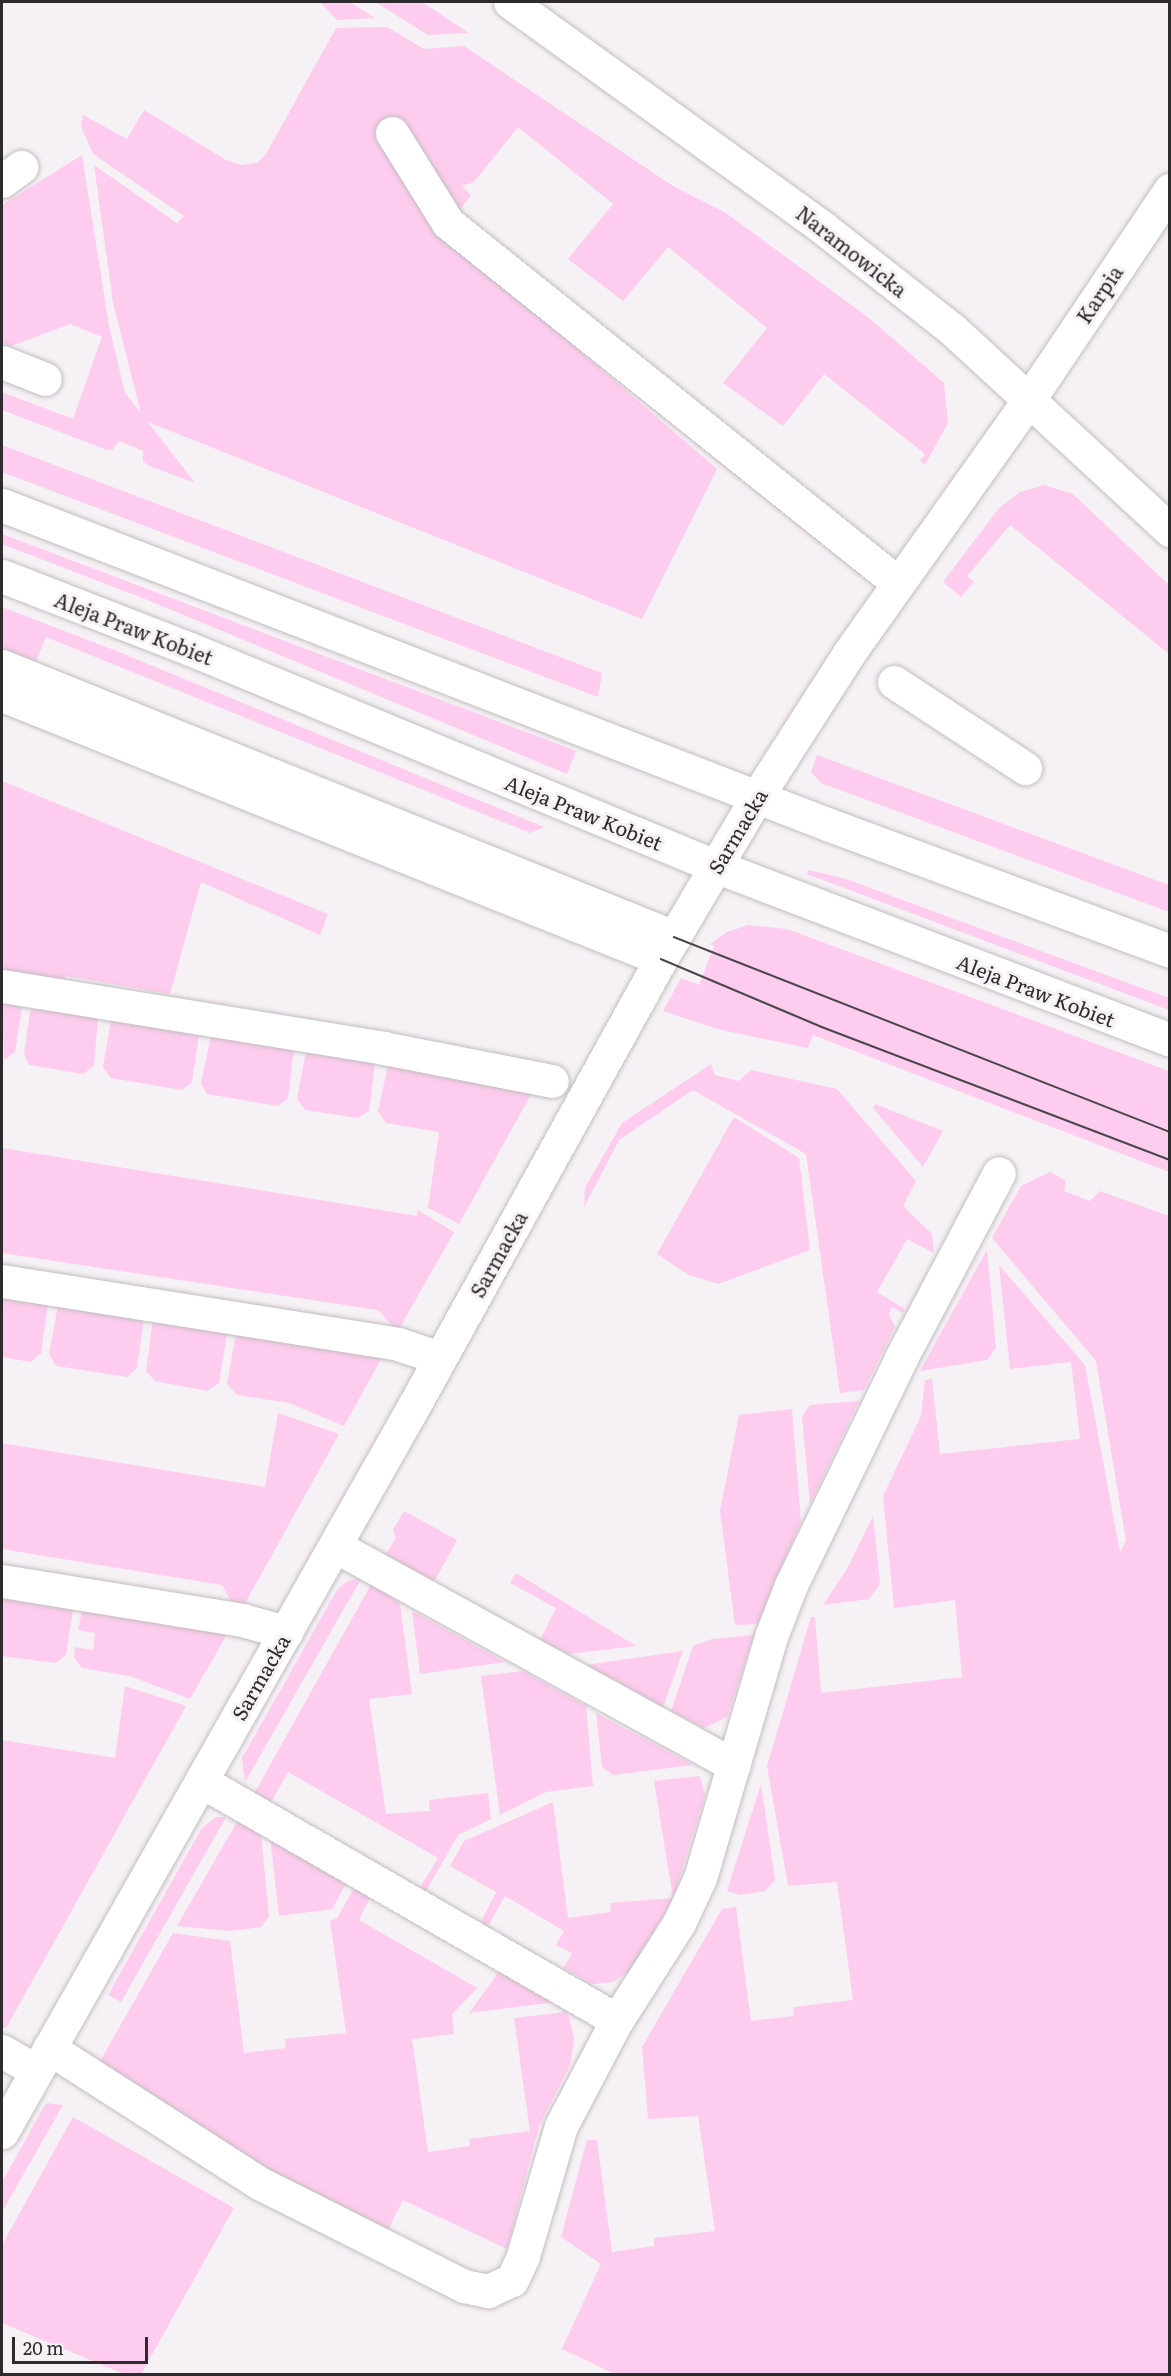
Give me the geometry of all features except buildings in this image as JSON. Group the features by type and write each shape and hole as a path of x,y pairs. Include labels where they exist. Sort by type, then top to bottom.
{"street":[{"name":"Naramowicka","path":"510,2 823,228 952,329 1030,398 1170,530"},
{"path":"392,133 448,223 898,583"},
{"name":"Karpia","path":"1030,398 1170,190"},
{"path":"2,362 45,379"},
{"name":"Sarmacka","path":"2,2132 335,1546 715,866 758,795 898,583 1030,398"},
{"path":"2,505 758,795 827,824 1170,951"},
{"name":"Aleja Praw Kobiet","path":"2,576 190,649 715,866 1170,1040"},
{"path":"2,666 668,948"},
{"path":"894,682 1025,768"},
{"path":"2,695 668,948"},
{"path":"2,986 384,1048 552,1081"},
{"path":"2,2051 43,2059 259,2183 464,2286 488,2291 512,2280 524,2256 561,2126 617,2020 679,1923 696,1887 772,1634 791,1585 901,1358 999,1173"},
{"path":"2,1281 398,1344 440,1358"},
{"path":"335,1546 734,1765"},
{"path":"2,1581 242,1620 286,1632"},
{"path":"201,1781 617,2020"}],"shaded area":[{"path":"320,2 350,2 375,18 337,20"},
{"path":"375,2 422,2 469,33 428,35"},
{"path":"387,27 424,49 464,46 673,186 726,213 869,318 944,383 948,423 925,465 920,461 925,454 824,374 783,426 723,383 767,328 668,247 623,301 568,259 613,204 518,127 474,182 462,186 471,195 443,233 717,469 642,619 148,422 195,483 147,465 143,461 143,451 119,441 112,450 107,450 2,410 2,392 73,419 102,337 70,324 11,346 2,343 2,205 82,155 109,326 125,393 141,413 113,303 94,165 177,223 184,216 93,154 81,126 83,115 127,139 144,110 226,160 241,165 257,163 266,154 336,28"},
{"path":"2,445 602,673 598,697 2,472"},
{"path":"1044,485 1073,494 1169,585 1169,654 1010,525 967,576 974,582 961,597 943,582 999,508 1020,492"},
{"path":"2,534 576,751 567,774 145,599 2,544"},
{"path":"2,607 119,652 544,827 530,833 46,637 33,668 2,650"},
{"path":"817,755 1169,885 1169,912 821,783 811,772"},
{"path":"2,781 328,914 320,935 201,882 170,994 66,976 61,984 2,974"},
{"path":"808,870 843,878 1169,998 1169,1010 807,874"},
{"path":"748,925 787,929 1169,1071 1169,1172 813,1035 808,1048 721,1030 663,1011 681,978 699,985 714,946 710,944 727,932"},
{"path":"2,1000 22,1008 15,1052 4,1060"},
{"path":"36,1007 98,1016 94,1066 83,1074 29,1065 24,1054 30,1012"},
{"path":"111,1020 199,1035 192,1082 182,1090 111,1078 103,1067"},
{"path":"211,1035 294,1048 288,1098 278,1106 207,1094 201,1083"},
{"path":"306,1051 375,1062 369,1111 358,1118 305,1110 297,1099"},
{"path":"711,1064 715,1075 739,1081 751,1070 837,1089 916,1181 903,1206 932,1234 934,1253 907,1239 877,1292 905,1309 903,1313 892,1307 889,1314 895,1327 864,1390 840,1393 806,1154 693,1090 619,1140 584,1207 585,1188 622,1123"},
{"path":"388,1065 534,1089 459,1224 428,1208 439,1132 386,1123 378,1112"},
{"path":"875,1104 943,1131 923,1167 873,1108"},
{"path":"734,1117 799,1158 810,1250 718,1284 689,1275 657,1254"},
{"path":"2,1148 417,1216 418,1210 454,1232 399,1329 394,1328 378,1310 2,1253"},
{"path":"1050,1172 1066,1181 1064,1191 1090,1201 1100,1191 1169,1216 1169,2374 615,2374 562,2349 601,2264 561,2237 587,2140 597,2140 612,2252 654,2246 654,2238 715,2231 698,2116 648,2119 642,2047 722,1909 736,1907 751,2021 794,2016 793,2007 853,2000 837,1882 788,1886 767,1766 811,1617 815,1617 821,1693 962,1677 955,1600 894,1608 883,1496 921,1416 925,1380 932,1379 940,1454 1080,1439 1071,1362 1010,1369 999,1265 1085,1365 1120,1552 1126,1540 1096,1361 992,1238 1021,1186"},
{"path":"987,1250 996,1348 987,1360 920,1371"},
{"path":"2,1292 48,1304 41,1353 31,1362 2,1357"},
{"path":"58,1305 144,1318 137,1368 127,1377 56,1366 49,1354"},
{"path":"153,1320 227,1333 219,1383 207,1391 155,1381 146,1371"},
{"path":"236,1332 385,1352 344,1426 289,1403 237,1395 227,1384"},
{"path":"859,1401 810,1504 802,1416 810,1405"},
{"path":"792,1409 801,1522 758,1624 735,1625 720,1511 739,1415"},
{"path":"278,1413 339,1434 243,1607 233,1605 222,1585 2,1549 2,1443 265,1487"},
{"path":"404,1511 457,1540 434,1582 385,1555 396,1538 393,1530"},
{"path":"873,1516 880,1584 869,1599 823,1605 848,1567"},
{"path":"516,1573 636,1646 568,1654 540,1640 556,1608 510,1583"},
{"path":"362,1577 245,1782 242,1758 337,1590 346,1582"},
{"path":"373,1581 400,1604 412,1694 369,1699 386,1814 430,1811 429,1800 488,1793 491,1819 458,1835 426,1891 420,1888 438,1858 288,1772 271,1802 255,1792"},
{"path":"2,1598 73,1609 66,1655 55,1663 2,1656"},
{"path":"82,1610 229,1631 190,1699 130,1676 82,1668 74,1657 75,1647 93,1650 95,1633 78,1630"},
{"path":"412,1611 505,1662 420,1674"},
{"path":"754,1635 727,1717 704,1728 671,1711 693,1646 712,1639"},
{"path":"683,1651 663,1707 586,1665"},
{"path":"522,1671 586,1706 593,1786 546,1792 500,1815 481,1676"},
{"path":"125,1686 186,1706 6,2028 2,2028 2,1740 115,1758"},
{"path":"596,1713 693,1765 613,1775 602,1767"},
{"path":"700,1776 705,1795 675,1893 672,1901 631,1970 613,1982 592,1984 564,1968 572,1953 556,1945 564,1931 505,1896 488,1926 481,1922 496,1892 450,1866 464,1841 553,1802 568,1918 611,1912 610,1903 673,1898 654,1781"},
{"path":"761,1784 775,1880 765,1891 740,1895 727,1891"},
{"path":"216,1817 226,1817 121,2002 108,1995 202,1828"},
{"path":"238,1820 261,1834 269,1917 261,1927 230,1931 177,1926"},
{"path":"270,1837 347,1882 332,1909 279,1916"},
{"path":"355,1887 371,1896 359,1920 477,1988 452,2014 454,2034 412,2039 428,2152 470,2146 469,2139 530,2131 514,2018 566,2012 569,2017 574,2039 570,2065 539,2126 507,2249 403,2200 387,2232 300,2191 99,2063 173,1933 230,1941 244,2053 286,2048 285,2039 346,2033 330,1921 337,1918"},
{"path":"500,1970 555,2002 469,2013"},
{"path":"46,2103 63,2105 2,2212 2,2182"},
{"path":"73,2117 234,2208 141,2374 124,2374 2,2323 2,2245"}],"tram line":[{"path":"674,937 1170,1132"},
{"path":"661,959 822,1027 1170,1160"}]}
